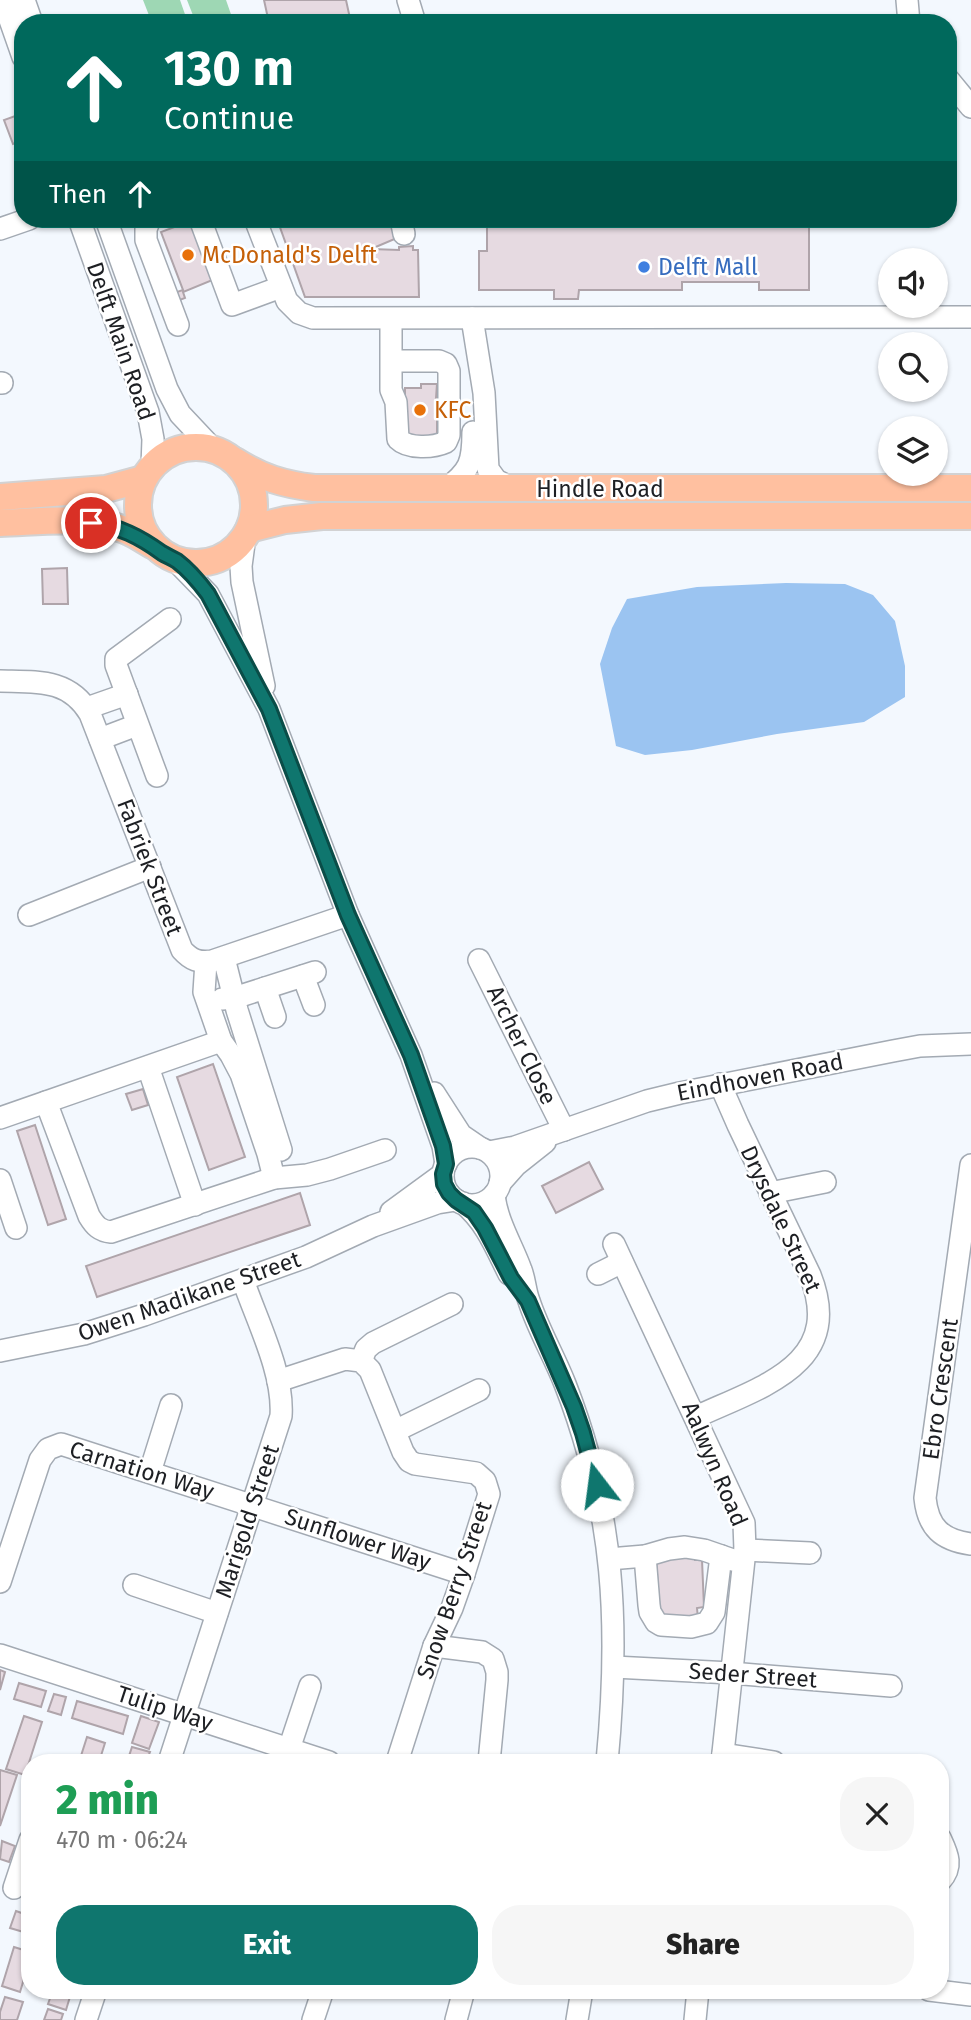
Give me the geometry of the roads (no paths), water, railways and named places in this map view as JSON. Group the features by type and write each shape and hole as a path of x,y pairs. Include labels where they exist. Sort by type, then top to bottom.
{"main road":[{"path":"0,523 76,521 106,524 125,530 165,553 191,563 207,562 235,548 247,533 255,509 252,488 243,469 235,461 212,448 195,446 164,455 148,473 138,496 138,514 143,531 165,553"},
{"name":"Hindle Road","path":"235,461 271,480 314,488 971,488"},
{"path":"0,497 106,489 148,473"},
{"name":"Hindle Road","path":"247,533 285,520 322,516 971,516"}],"street":[{"path":"2,0 14,33"},
{"path":"957,90 971,107"},
{"name":"Delft Main Road","path":"82,228 148,412 153,439 148,473"},
{"name":"Delft Main Road","path":"109,228 171,396 180,414 212,448"},
{"path":"146,228 146,240 178,325"},
{"path":"203,228 232,305 281,287"},
{"path":"258,228 288,301 293,308 313,318 971,317"},
{"path":"391,318 391,361 391,390 396,402 397,439 409,445 437,445 446,442 449,435 449,371 446,364 439,361 391,361"},
{"path":"467,318 484,393 488,469 496,480 513,489"},
{"path":"446,489 468,469 473,449 467,318"},
{"path":"247,533 241,566 242,582 269,709"},
{"path":"165,553 208,594 269,709 348,915 411,1055 443,1146 444,1184 449,1193 474,1212 511,1278 528,1301 583,1433 597,1485 613,1595 614,1667 608,1754"},
{"path":"157,776 116,659 170,619"},
{"name":"Fabriek Street","path":"0,681 47,682 75,695 87,708 182,950 194,961 215,960"},
{"path":"87,708 127,694"},
{"path":"100,739 137,725"},
{"path":"29,915 150,867"},
{"path":"215,960 348,915"},
{"path":"215,960 204,992 220,1041 241,1074 268,1154 281,1177"},
{"path":"215,960 234,998 281,1177"},
{"name":"Archer Close","path":"479,960 559,1132"},
{"path":"204,992 219,998 234,998 309,974 314,1005"},
{"path":"265,988 275,1017"},
{"path":"0,1118 220,1041"},
{"name":"Eindhoven Road","path":"484,1150 515,1147 646,1101 720,1084 920,1046 971,1045"},
{"path":"411,1055 461,1135 484,1150 499,1166 495,1208 523,1273 528,1301"},
{"path":"148,1067 195,1205"},
{"name":"Drysdale Street","path":"696,1417 772,1381 797,1363 816,1339 820,1313 815,1288 720,1084"},
{"path":"46,1102 89,1216 103,1231 111,1232 281,1177 330,1169 385,1150"},
{"name":"Eindhoven Road","path":"497,1189 516,1165 559,1132"},
{"path":"444,1169 452,1156 460,1150 470,1147 484,1150"},
{"name":"Ebro Crescent","path":"971,1166 925,1498 929,1518 940,1533 955,1542 971,1544"},
{"name":"Owen Madikane Street","path":"373,1226 444,1169"},
{"path":"0,1180 16,1228"},
{"path":"770,1193 825,1182"},
{"path":"460,1202 480,1204 497,1189"},
{"name":"Owen Madikane Street","path":"0,1351 84,1334 144,1315 306,1257 373,1226 437,1203 460,1202"},
{"name":"Aalwyn Road","path":"598,1274 618,1253 742,1515 746,1531 745,1556 722,1754"},
{"name":"Marigold Street","path":"172,1754 281,1416 278,1381 243,1280"},
{"path":"278,1381 345,1359 361,1361 366,1349 373,1343 452,1304"},
{"name":"Snow Berry Street","path":"361,1361 370,1370 405,1457 415,1464 476,1473 485,1481 489,1494 452,1608 434,1646 400,1754"},
{"path":"395,1431 479,1390"},
{"path":"150,1472 171,1405"},
{"name":"Carnation Way","path":"0,1581 40,1460 48,1448 54,1446 68,1445 252,1505"},
{"name":"Sunflower Way","path":"252,1505 464,1574"},
{"path":"609,1559 645,1556 685,1547 704,1549 722,1556 810,1553"},
{"path":"645,1556 649,1605 653,1619 661,1625 691,1627 707,1623 714,1612 722,1556"},
{"path":"134,1585 218,1613"},
{"path":"434,1646 482,1652 493,1659 497,1680 490,1754"},
{"name":"Tulip Way","path":"0,1655 304,1754"},
{"name":"Seder Street","path":"614,1667 891,1686"},
{"path":"289,1749 310,1686"},
{"path":"14,1889 21,1868"},
{"path":"949,1992 971,1995"},
{"path":"86,2020 93,1999"},
{"path":"313,2020 320,1999"},
{"path":"456,2020 462,1999"},
{"path":"577,2020 580,1999"},
{"path":"695,2020 697,1999"}],"water":[{"path":"786,583 845,584 873,595 895,621 905,666 905,697 864,722 645,755 616,746 600,664 612,628 627,599 697,587"}],"place":[{"name":"McDonald's Delft","path":"188,255"},
{"name":"Delft Mall","path":"644,267"},
{"name":"KFC","path":"420,410"}]}
